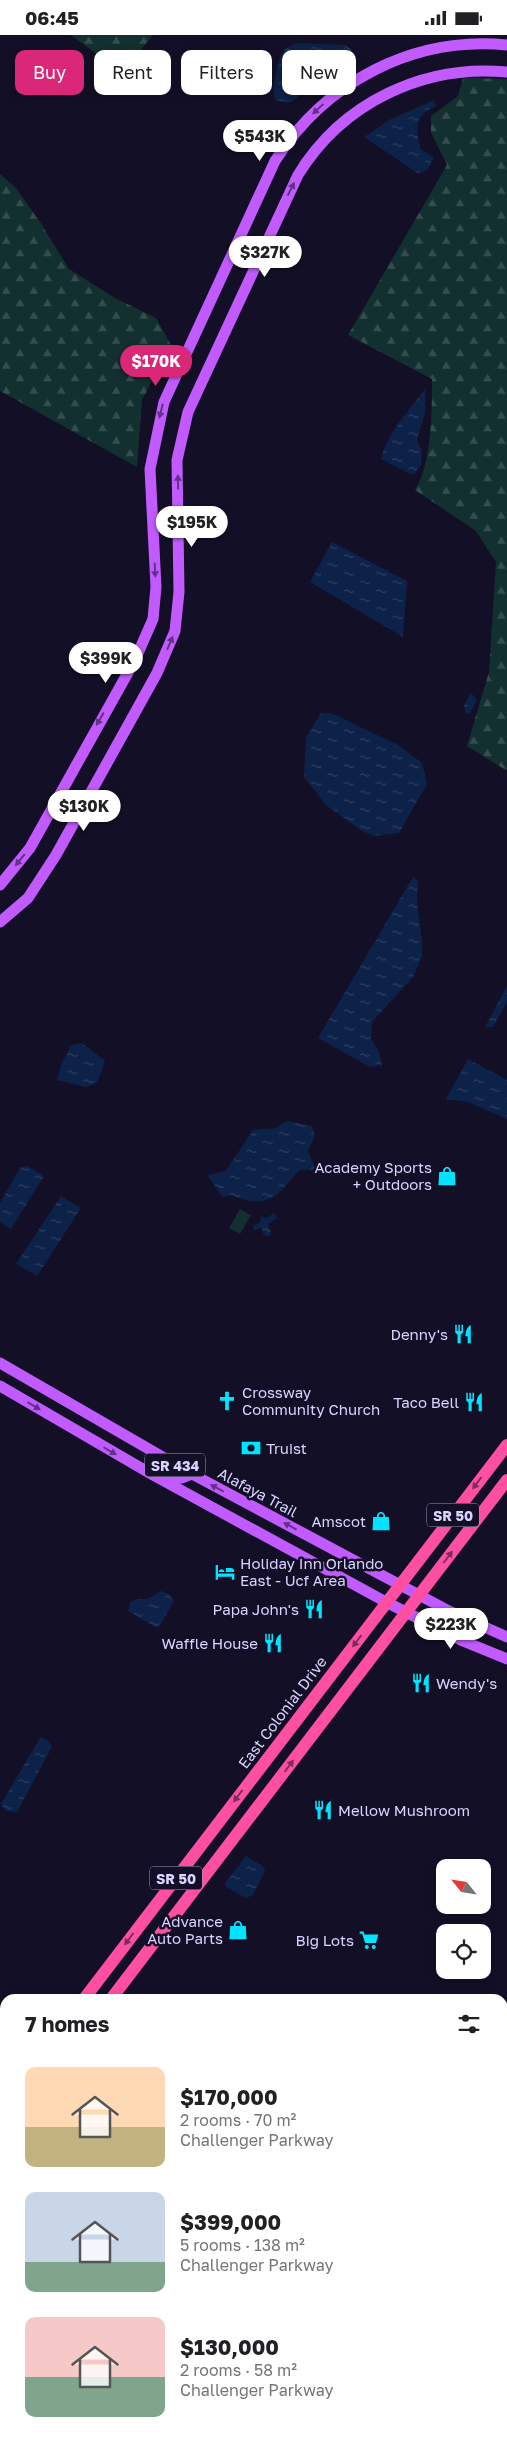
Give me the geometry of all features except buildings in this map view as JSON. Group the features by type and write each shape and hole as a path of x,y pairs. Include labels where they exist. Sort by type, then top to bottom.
{"highway":[{"name":"East Colonial Drive","path":"88,1994 507,1445"},
{"name":"SR 50","path":"115,1994 507,1480"}],"main road":[{"path":"0,885 30,848 135,659 153,619 156,587 150,469 164,402 275,161 294,135 318,108 344,87 372,71 406,56 434,49 473,44 507,45"},
{"path":"0,922 28,898 56,855 157,673 175,631 179,593 177,460 188,412 298,175 315,151 333,131 352,115 385,94 417,81 441,75 475,71 507,72"},
{"name":"Alafaya Trail","path":"0,1363 192,1474 419,1596 507,1637"},
{"path":"1,1383 13,1371"},
{"path":"1,1383 36,1384"},
{"name":"SR 434","path":"1,1383 153,1475 406,1613"},
{"path":"153,1475 175,1479 192,1474"},
{"path":"406,1613 507,1659"}],"green space":[{"path":"71,35 153,35 141,50 94,50 94,52"},
{"path":"463,78 507,79 507,771 467,746 489,672 496,562 476,531 415,490 421,479 428,451 432,379 348,335 447,165 431,132 431,116 458,96"},
{"path":"0,174 16,188 69,269 115,298 156,318 171,345 142,400 137,467 0,391"},
{"path":"240,1209 251,1215 240,1234 229,1228"}],"water":[{"path":"296,43 346,45 352,50 284,50"},
{"path":"282,52 282,95 300,95 292,102 276,101 274,98 274,84"},
{"path":"434,100 436,106 420,118 417,129 421,150 434,157 428,169 419,174 364,137 391,119"},
{"path":"425,389 425,413 417,440 422,451 421,465 413,475 381,459 388,440 405,414"},
{"path":"332,542 407,581 403,637 310,582"},
{"path":"471,693 477,700 470,713 466,714 464,705"},
{"path":"321,713 331,713 398,745 422,763 427,784 399,833 374,836 362,831 326,805 304,777 306,737"},
{"path":"413,877 418,880 417,903 422,957 413,977 372,1022 371,1038 379,1052 382,1065 370,1067 318,1038"},
{"path":"507,986 507,1002 493,1027 485,1027"},
{"path":"82,1043 105,1061 97,1083 86,1087 57,1080 62,1063 71,1045"},
{"path":"468,1059 507,1080 507,1119 468,1102 446,1099"},
{"path":"287,1121 312,1126 315,1136 308,1151 316,1170 300,1170 270,1199 259,1201 242,1199 232,1195 223,1197 207,1175 226,1171 253,1130 276,1128"},
{"path":"28,1166 44,1176 11,1229 0,1222 0,1203 20,1168"},
{"path":"61,1196 81,1208 37,1276 16,1264"},
{"path":"274,1213 277,1218 268,1224 271,1233 269,1236 264,1235 261,1228 254,1230 253,1226 260,1222 261,1216 267,1218"},
{"path":"161,1591 169,1594 174,1601 157,1628 128,1611 131,1602 137,1599 148,1599"},
{"path":"40,1738 48,1740 52,1747 17,1812 6,1811 1,1804"},
{"path":"246,1856 263,1866 265,1871 253,1895 246,1898 226,1887 225,1883"}],"place":[{"name":"Academy Sports + Outdoors","path":"447,1176"},
{"name":"Denny's","path":"463,1334"},
{"name":"Crossway Community Church","path":"227,1401"},
{"name":"Taco Bell","path":"474,1402"},
{"name":"Truist","path":"251,1448"},
{"name":"Amscot","path":"381,1521"},
{"name":"Holiday Inn Orlando East - Ucf Area","path":"225,1572"},
{"name":"Papa John's","path":"314,1609"},
{"name":"Waffle House","path":"273,1643"},
{"name":"Wendy's","path":"421,1683"},
{"name":"Mellow Mushroom","path":"323,1810"},
{"name":"Advance Auto Parts","path":"238,1930"},
{"name":"Big Lots","path":"369,1940"}]}
